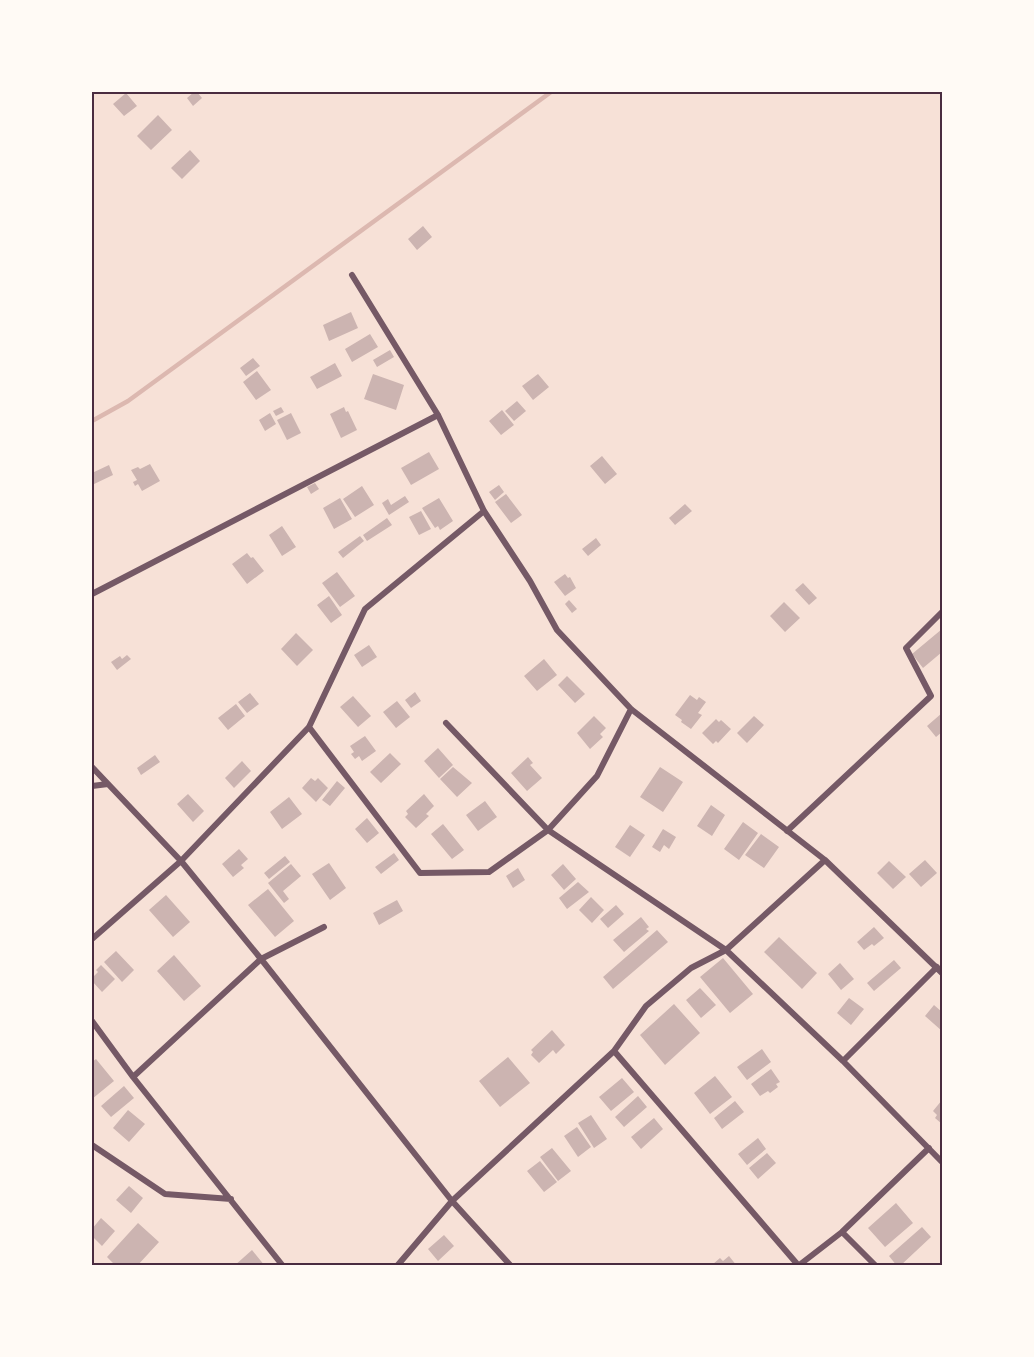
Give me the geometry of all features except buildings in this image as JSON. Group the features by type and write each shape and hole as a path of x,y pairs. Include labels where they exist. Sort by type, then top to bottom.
{"street":[{"path":"352,275 438,415 484,511 530,581 557,630 631,709 825,860 942,974"},
{"path":"92,594 438,415"},
{"path":"92,939 181,861 309,727 365,609 484,511"},
{"path":"788,831 931,696 906,648 942,612"},
{"path":"309,727 420,873 489,872 548,830 597,776 631,709"},
{"path":"446,723 548,830 726,950 843,1061 942,1162"},
{"path":"92,767 181,861 452,1201 511,1266"},
{"path":"92,786 108,784"},
{"path":"397,1266 452,1201 614,1051 646,1006 691,968 726,950 825,860"},
{"path":"133,1077 261,959 324,927"},
{"path":"843,1061 937,967"},
{"path":"92,1021 133,1077 283,1266"},
{"path":"614,1051 798,1265 842,1232 929,1148"},
{"path":"92,1145 165,1194 231,1199"},
{"path":"842,1232 876,1266"}],"waterway":[{"path":"92,421 128,401 551,92"}]}
